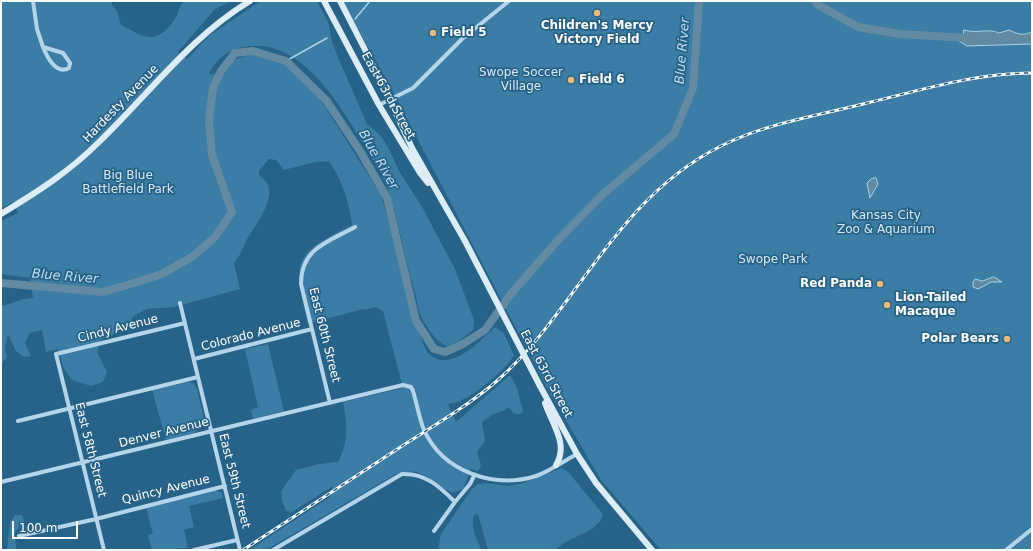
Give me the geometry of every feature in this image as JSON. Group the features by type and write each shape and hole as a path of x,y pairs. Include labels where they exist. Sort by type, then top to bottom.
{"main road":[{"name":"Hardesty Avenue","path":"1,214 50,185 69,170 100,141 205,34 250,1"},
{"name":"East 63rd Street","path":"324,1 379,105 420,173 439,196"},
{"name":"East 63rd Street","path":"340,1 390,100 412,148 465,241 577,454 596,484 652,550"},
{"path":"540,386 562,448 560,458 556,466"}],"street":[{"path":"33,1 36,28 42,47 56,68 62,70 69,68 70,63 64,53 42,47"},
{"path":"379,105 413,88 462,39 509,1"},
{"name":"East 60th Street","path":"330,403 301,284 301,273 308,256 317,247 355,227"},
{"name":"East 59th Street","path":"180,303 240,550"},
{"name":"Cindy Avenue","path":"56,354 185,323"},
{"name":"Colorado Avenue","path":"194,359 312,329"},
{"name":"East 58th Street","path":"56,354 104,550"},
{"path":"18,421 198,377"},
{"name":"Denver Avenue","path":"1,482 330,403 408,386 414,391 420,418 431,442 451,463 474,476"},
{"path":"434,531 470,484 474,476 504,480 520,480 539,475 577,454"},
{"path":"273,550 402,474 414,474 428,479 455,502"},
{"name":"Quincy Avenue","path":"19,536 96,519 224,486"},
{"path":"1006,550 1032,529"},
{"path":"194,550 237,540"}],"green space":[{"name":"Big Blue Battlefield Park","path":"1,1 112,1 112,5 117,11 121,25 138,34 154,37 167,29 177,15 180,6 184,1 231,1 215,9 178,52 187,59 210,35 259,2 317,1 328,22 332,42 367,124 381,136 388,147 399,171 422,207 455,269 474,320 473,330 458,342 446,346 438,340 422,319 418,309 391,198 386,185 375,163 344,113 321,82 294,58 278,50 261,46 244,47 230,51 219,60 209,73 212,75 238,58 265,52 281,58 320,99 381,195 421,337 429,354 437,359 446,360 455,358 473,347 495,327 503,332 514,355 510,361 485,385 475,392 456,403 448,404 456,422 510,375 517,388 523,411 520,414 514,414 509,408 492,415 482,422 485,441 477,452 481,466 478,471 471,469 463,489 452,493 420,473 406,472 396,474 266,550 249,550 330,497 333,486 292,512 286,511 282,501 281,491 296,470 319,464 338,462 342,455 346,433 343,402 403,388 383,311 375,307 363,309 308,324 300,285 302,261 308,252 318,244 352,225 344,192 338,176 329,161 315,162 284,170 276,160 269,159 259,171 259,175 266,181 269,187 267,202 263,214 234,263 240,289 174,307 147,309 134,316 127,326 117,333 100,340 97,352 107,372 103,382 91,386 72,380 64,369 58,349 46,352 42,330 30,333 25,343 31,356 24,357 16,351 8,334 5,346 7,358 1,363 1,305 3,306 24,299 33,298 30,278 1,274 1,221 18,213 14,201 1,209"},
{"name":"Swope Park","path":"342,1 1032,1 1032,550 661,550 601,480 547,388 389,84"},
{"path":"268,344 284,411 253,419 251,410 258,407 245,349"},
{"path":"189,382 194,384 197,389 205,423 194,433 166,440 152,390"},
{"path":"562,468 568,472 603,514 600,521 589,530 567,541 555,550 488,550 478,514 474,515 473,529 482,550 438,550 441,534 471,490 478,484 487,483 507,486 520,484"},
{"path":"215,490 222,493 223,498 189,506 194,527 184,530 188,548 152,550 148,535 153,534 146,507"},
{"path":"15,515 22,515 24,521 15,532 16,550 7,550 10,523"}],"shaded area":[{"path":"964,30 991,31 999,33 1009,30 1023,34 1032,32 1032,44 967,46 959,41 957,35 963,35"},
{"path":"876,178 878,184 870,198 867,183 871,179"},
{"path":"994,277 1002,282 991,282 978,289 973,287 973,282 975,279 982,281"}],"waterway":[{"path":"355,19 370,1"},
{"name":"Blue River","path":"1,283 103,292 162,274 192,257 215,237 232,212 212,155 209,120 213,88 221,71 235,53 253,51 286,61 326,100 360,151 387,198 416,321 434,349 445,352 463,344 485,330 510,295 558,240 602,195 674,134 693,88 699,1"},
{"name":"Blue River","path":"815,1 818,5 858,27 900,34 967,38"},
{"path":"286,61 327,38"}],"railway":[{"path":"243,550 450,416 498,380 518,361 536,340 603,252 638,210 676,174 709,152 738,138 790,121 968,79 1032,73"}],"place":[{"name":"Children's Mercy Victory Field","path":"597,13"},
{"name":"Field 5","path":"433,33"},
{"name":"Field 6","path":"571,80"},
{"name":"Red Panda","path":"880,284"},
{"name":"Lion-Tailed Macaque","path":"887,305"},
{"name":"Polar Bears","path":"1007,339"}],"park label":[{"name":"Swope Soccer Village","path":"521,80"},
{"name":"Kansas City Zoo & Aquarium","path":"886,223"}]}
